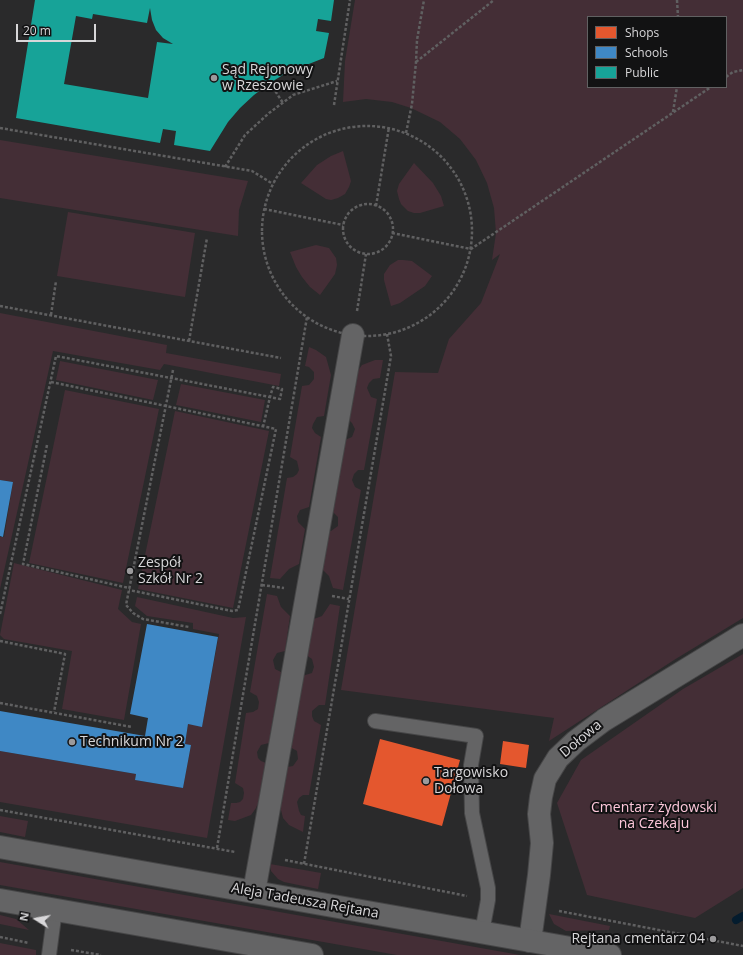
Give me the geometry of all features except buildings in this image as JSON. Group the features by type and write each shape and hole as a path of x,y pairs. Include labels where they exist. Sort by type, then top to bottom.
{"street":[{"path":"254,892 353,331"},
{"name":"Dołowa","path":"530,941 542,843 539,814 541,797 545,780 558,758 576,740 604,720 743,635"},
{"name":"Aleja Tadeusza Rejtana","path":"0,847 610,955"},
{"path":"0,900 312,955"}],"lane":[{"path":"375,720 476,736 472,765 472,812 488,888 488,900 482,932"},
{"path":"49,955 55,910"}],"path":[{"path":"334,104 350,0"},
{"path":"406,133 412,104 416,62 416,40 424,0"},
{"path":"416,62 494,0"},
{"path":"677,0 678,16"},
{"path":"727,76 733,72 743,70"},
{"path":"225,167 245,135 283,102 293,95 337,81"},
{"path":"270,83 283,102"},
{"path":"673,113 677,88"},
{"path":"392,233 471,249 710,88"},
{"path":"362,125 389,127 406,133 431,147 451,167 466,192 472,220 471,249 461,279 442,305 416,324 387,334 370,336 353,331 329,329 307,317 285,296 270,270 262,240 264,209 273,184 289,161 309,143 335,130 362,125"},
{"path":"376,206 389,127"},
{"path":"0,128 252,171 273,184"},
{"path":"367,204 376,206 389,216 392,224 392,233 390,240 379,252 366,254 356,252 350,247 345,240 343,225 351,210 367,204"},
{"path":"264,209 343,225"},
{"path":"189,341 207,238"},
{"path":"356,313 366,254"},
{"path":"51,315 56,281"},
{"path":"0,306 281,358"},
{"path":"217,848 307,317"},
{"path":"304,864 391,356 387,334"},
{"path":"0,614 1,603 56,356 257,394 264,396 272,398 280,399 282,389 273,387 270,397 269,404 263,426"},
{"path":"173,370 126,605 133,613 143,619 189,627"},
{"path":"48,445 23,564 129,589 232,611 238,610 276,429 51,382"},
{"path":"0,642 65,654 54,712"},
{"path":"0,703 132,727"},
{"path":"0,810 261,856 488,900"},
{"path":"535,907 743,946"}],"green space":[{"path":"355,0 743,0 743,618 674,660 549,741 554,718 341,690 395,372 438,373 449,339 481,303 500,254 492,260 496,233 494,208 487,183 476,160 460,139 440,122 411,108 392,102 366,99 343,102 345,61"},
{"path":"0,140 248,181 239,210 238,236 0,198"},
{"path":"343,151 351,181 345,194 331,200 326,199 301,183 317,165 331,156"},
{"path":"414,163 433,183 441,196 444,206 420,213 414,213 408,211 401,204 397,191 399,184"},
{"path":"68,212 195,233 185,297 57,276"},
{"path":"316,245 329,248 336,258 337,265 335,274 320,295 310,287 302,277 290,252"},
{"path":"398,260 412,261 432,276 425,286 400,303 391,306 384,280 384,274 390,265"},
{"path":"0,313 167,345 166,353 281,374 279,386 164,364 160,370 53,351 0,589 0,537 4,537 13,482 0,480"},
{"path":"309,347 326,357 331,375 324,416 317,417 312,428 315,433 321,437 309,507 300,510 297,516 298,522 305,529 299,564 289,569 280,579 270,578 287,478 293,477 299,470 297,461 290,457 302,386 309,385 314,379 314,372 309,367 305,366"},
{"path":"375,360 383,360 380,378 373,379 367,388 371,397 377,399 364,470 358,470 354,474 352,480 355,487 361,490 343,590 333,588 329,576 321,568 326,532 331,531 338,526 338,517 333,512 345,440 352,437 355,429 352,423 346,419 357,372 362,365"},
{"path":"60,361 158,380 153,400 56,380"},
{"path":"181,384 265,400 261,422 176,405"},
{"path":"65,390 159,409 123,583 29,563"},
{"path":"175,411 269,431 233,608 138,589"},
{"path":"14,563 122,590 118,609 132,622 141,624 124,720 62,709 72,651 4,639 0,635"},
{"path":"267,594 277,596 281,607 290,616 285,651 277,653 273,660 275,669 281,672 269,743 261,745 257,752 258,758 266,763 259,801 256,808 251,815 235,821 228,820 231,803 240,802 243,799 243,788 235,783 246,713 253,712 258,709 259,702 257,696 250,692"},
{"path":"137,597 233,618 246,617 207,838 0,802 0,751 136,774 135,780 183,788 191,745 185,744 188,724 202,726 219,634 193,629 193,623 147,616 135,606"},
{"path":"330,604 340,606 325,705 319,705 312,711 314,721 321,725 309,795 303,795 297,802 301,815 305,816 303,832 289,825 283,818 280,806 287,767 293,766 298,759 297,751 290,747 302,676 312,673 314,667 312,659 306,655 311,620 322,616"},
{"name":"Cmentarz żydowski na Czekaju","path":"743,654 743,888 695,918 587,895 557,803 581,760 683,689"},
{"path":"0,816 28,821 25,837 0,832"},
{"path":"0,862 520,955 397,955 0,885"},
{"path":"270,864 321,873 318,889 284,882 278,879 271,871"},
{"path":"549,914 610,926 609,930 566,931 554,924"},
{"path":"0,915 16,919 29,930 0,924"},
{"path":"0,943 36,950 36,955 0,955"}],"waterway":[{"path":"736,920 743,916"}],"place":[{"name":"Sąd Rejonowy w Rzeszowie","path":"214,78"},
{"name":"Zespół Szkół Nr 2","path":"130,571"},
{"name":"Technikum Nr 2","path":"72,742"},
{"name":"Targowisko Dołowa","path":"426,781"},
{"name":"Rejtana cmentarz 04","path":"713,939"}]}
